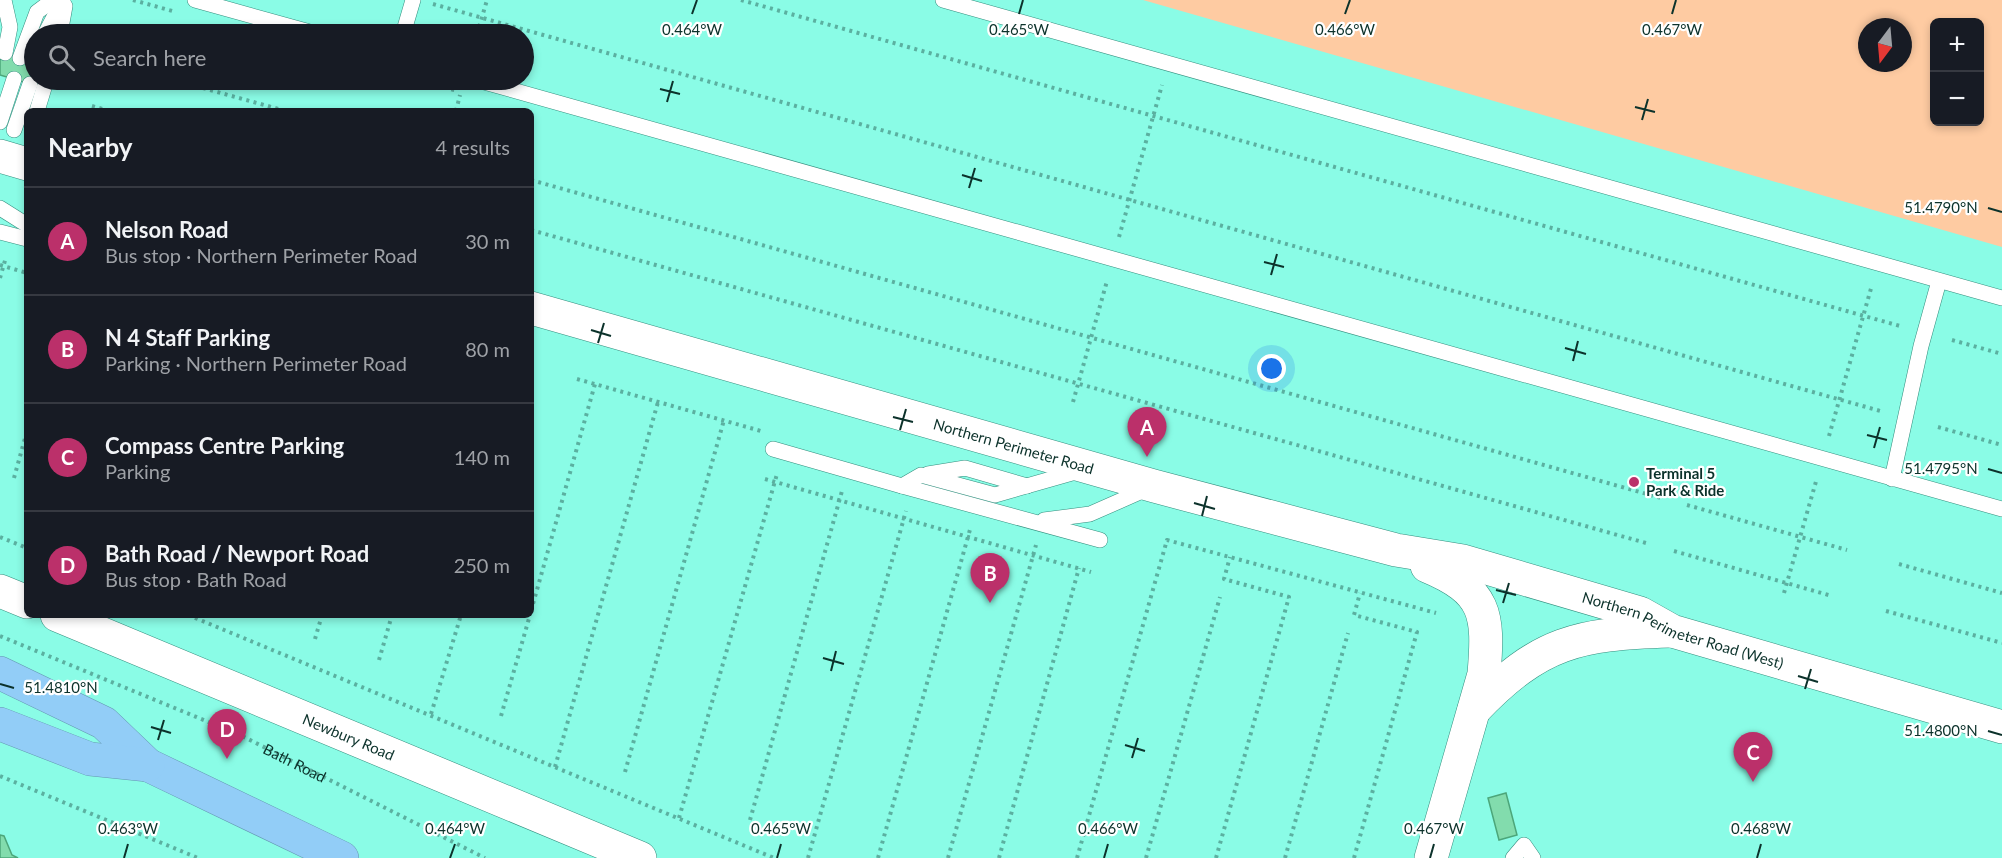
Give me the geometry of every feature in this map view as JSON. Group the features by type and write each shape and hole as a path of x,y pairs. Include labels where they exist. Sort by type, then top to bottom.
{"highway":[{"path":"0,673 104,723 148,765 342,858"},
{"path":"0,724 90,759 148,765"}],"street":[{"path":"8,134 24,159"},
{"name":"Northern Perimeter Road","path":"534,309 1154,486 1396,550"},
{"path":"1396,550 1465,585 1486,621 1484,674 1431,858"},
{"name":"Northern Perimeter Road (West)","path":"1396,550 1463,561 1640,613 1672,631 2002,728"},
{"path":"0,591 24,601"},
{"name":"Newbury Road","path":"64,618 640,858"},
{"path":"1474,710 1494,689 1532,659 1560,646 1584,638 1615,633 1672,631"}],"lane":[{"path":"4,0 10,27 12,56 24,35"},
{"path":"30,24 37,12 53,0"},
{"path":"51,24 65,0"},
{"path":"61,24 65,0"},
{"path":"195,0 281,24"},
{"path":"406,24 412,0"},
{"path":"943,0 2002,298"},
{"path":"8,134 14,79"},
{"path":"8,134 35,90"},
{"path":"37,90 37,108"},
{"path":"513,90 2002,509"},
{"path":"0,208 24,223"},
{"path":"0,232 24,238"},
{"path":"1892,478 1921,346 1939,281"},
{"path":"773,449 1100,540"},
{"path":"903,486 921,475 965,468 1027,486 1090,468"},
{"path":"1029,521 1062,520 1090,514 1154,486"},
{"path":"1513,858 1524,845 1533,858"}],"path":[{"path":"480,24 487,0"},
{"path":"741,0 1900,326"},
{"path":"432,3 503,24"},
{"path":"534,33 1885,412"},
{"path":"1073,402 1168,63"},
{"path":"210,90 275,108"},
{"path":"92,106 99,108"},
{"path":"534,181 1661,498"},
{"path":"534,231 1646,543"},
{"path":"0,278 8,250"},
{"path":"1784,593 1878,263"},
{"path":"2,266 24,272"},
{"path":"1952,340 2002,354"},
{"path":"577,379 768,433"},
{"path":"534,600 595,384"},
{"path":"555,766 658,402"},
{"path":"625,772 724,420"},
{"path":"1938,427 2002,445"},
{"path":"14,478 24,442"},
{"path":"679,818 779,468"},
{"path":"750,820 848,471"},
{"path":"765,479 1091,572"},
{"path":"808,858 908,504"},
{"path":"1687,505 1847,550"},
{"path":"878,858 972,523"},
{"path":"0,537 24,547"},
{"path":"1077,858 1167,540 1436,613"},
{"path":"948,858 1037,541"},
{"path":"1674,551 1832,596"},
{"path":"1216,858 1289,597 1224,579 1230,557"},
{"path":"1899,564 2002,592"},
{"path":"999,858 1079,568"},
{"path":"1354,858 1417,633 1354,615 1360,593"},
{"path":"1146,858 1220,597"},
{"path":"1886,611 2002,643"},
{"path":"196,618 774,858"},
{"path":"315,639 321,618"},
{"path":"379,660 391,618"},
{"path":"431,714 460,618"},
{"path":"501,717 529,618"},
{"path":"1286,858 1348,633"},
{"name":"Bath Road","path":"0,636 240,735 485,858"},
{"path":"0,776 198,858"}],"shaded area":[{"path":"1143,0 2002,0 2002,247"}],"building":[{"path":"0,52 24,59 24,82 0,75"},
{"path":"1506,793 1517,835 1499,840 1488,798"},
{"path":"0,835 4,836 12,855 18,858 0,858"}],"place":[{"name":"Nelson Road","path":"1147,457"},
{"name":"Terminal 5 Park & Ride","path":"1634,482"},
{"name":"N 4 Staff Parking","path":"990,603"},
{"name":"Bath Road / Newport Road","path":"227,759"},
{"name":"Compass Centre Parking","path":"1753,782"}]}
